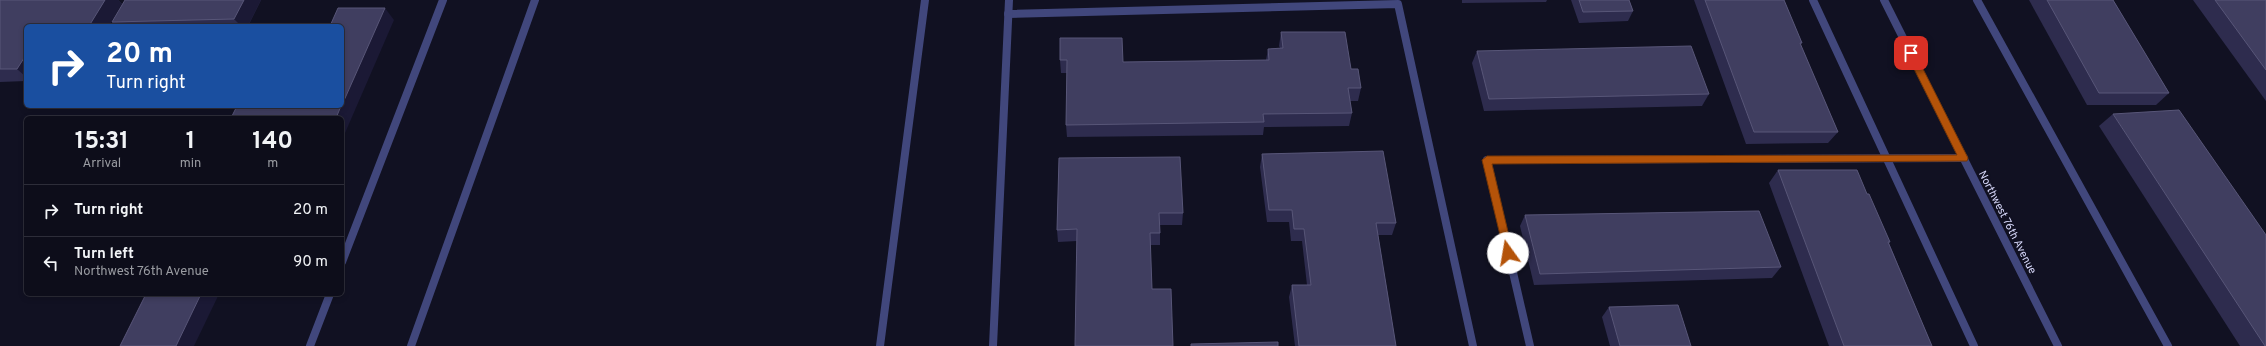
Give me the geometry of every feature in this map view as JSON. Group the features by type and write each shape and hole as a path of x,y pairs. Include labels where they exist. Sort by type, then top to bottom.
{"street":[{"path":"344,257 443,0"},
{"path":"411,346 535,0"},
{"path":"880,346 925,0"},
{"path":"993,346 1009,0"},
{"path":"1813,0 1974,346"},
{"name":"Northwest 76th Avenue","path":"1884,0 2058,346"},
{"path":"1977,0 2168,346"},
{"path":"1008,14 1398,4 1473,346"},
{"path":"1530,346 1487,160 1964,158"},
{"path":"310,346 329,296"}],"building":[{"path":"0,0 105,0 90,24 24,24 24,58 17,69 0,69"},
{"path":"125,0 244,0 234,19 112,22"},
{"path":"1579,0 1629,0 1633,11 1583,12"},
{"path":"1705,0 1784,0 1802,43 1800,43 1838,132 1754,132"},
{"path":"2047,0 2113,0 2169,93 2099,93"},
{"path":"2215,0 2266,0 2266,70"},
{"path":"338,8 385,8 344,100 344,24 331,24"},
{"path":"1281,32 1345,32 1351,69 1358,69 1361,88 1348,88 1352,113 1263,114 1264,122 1066,125 1067,60 1060,60 1060,38 1122,38 1123,62 1269,60 1268,49 1283,48"},
{"path":"1691,46 1709,94 1489,99 1477,51"},
{"path":"236,108 340,108 337,116 232,116"},
{"path":"2179,110 2266,235 2266,346 2113,114"},
{"path":"1383,151 1396,223 1376,223 1396,346 1299,346 1292,285 1311,285 1304,229 1294,229 1292,210 1269,210 1262,154"},
{"path":"1180,157 1183,213 1159,213 1160,233 1150,233 1152,289 1171,289 1173,346 1075,346 1077,229 1057,230 1059,158"},
{"path":"1778,170 1857,170 1890,242 1888,242 1932,346 1844,346"},
{"path":"1759,211 1781,267 1540,274 1525,215"},
{"path":"145,296 200,296 176,346 120,346"},
{"path":"1678,305 1691,346 1620,346 1609,307"},
{"path":"1278,342 1278,346 1191,346 1191,344"}],"route":[{"path":"1508,253 1487,160 1964,158 1911,53"}]}
